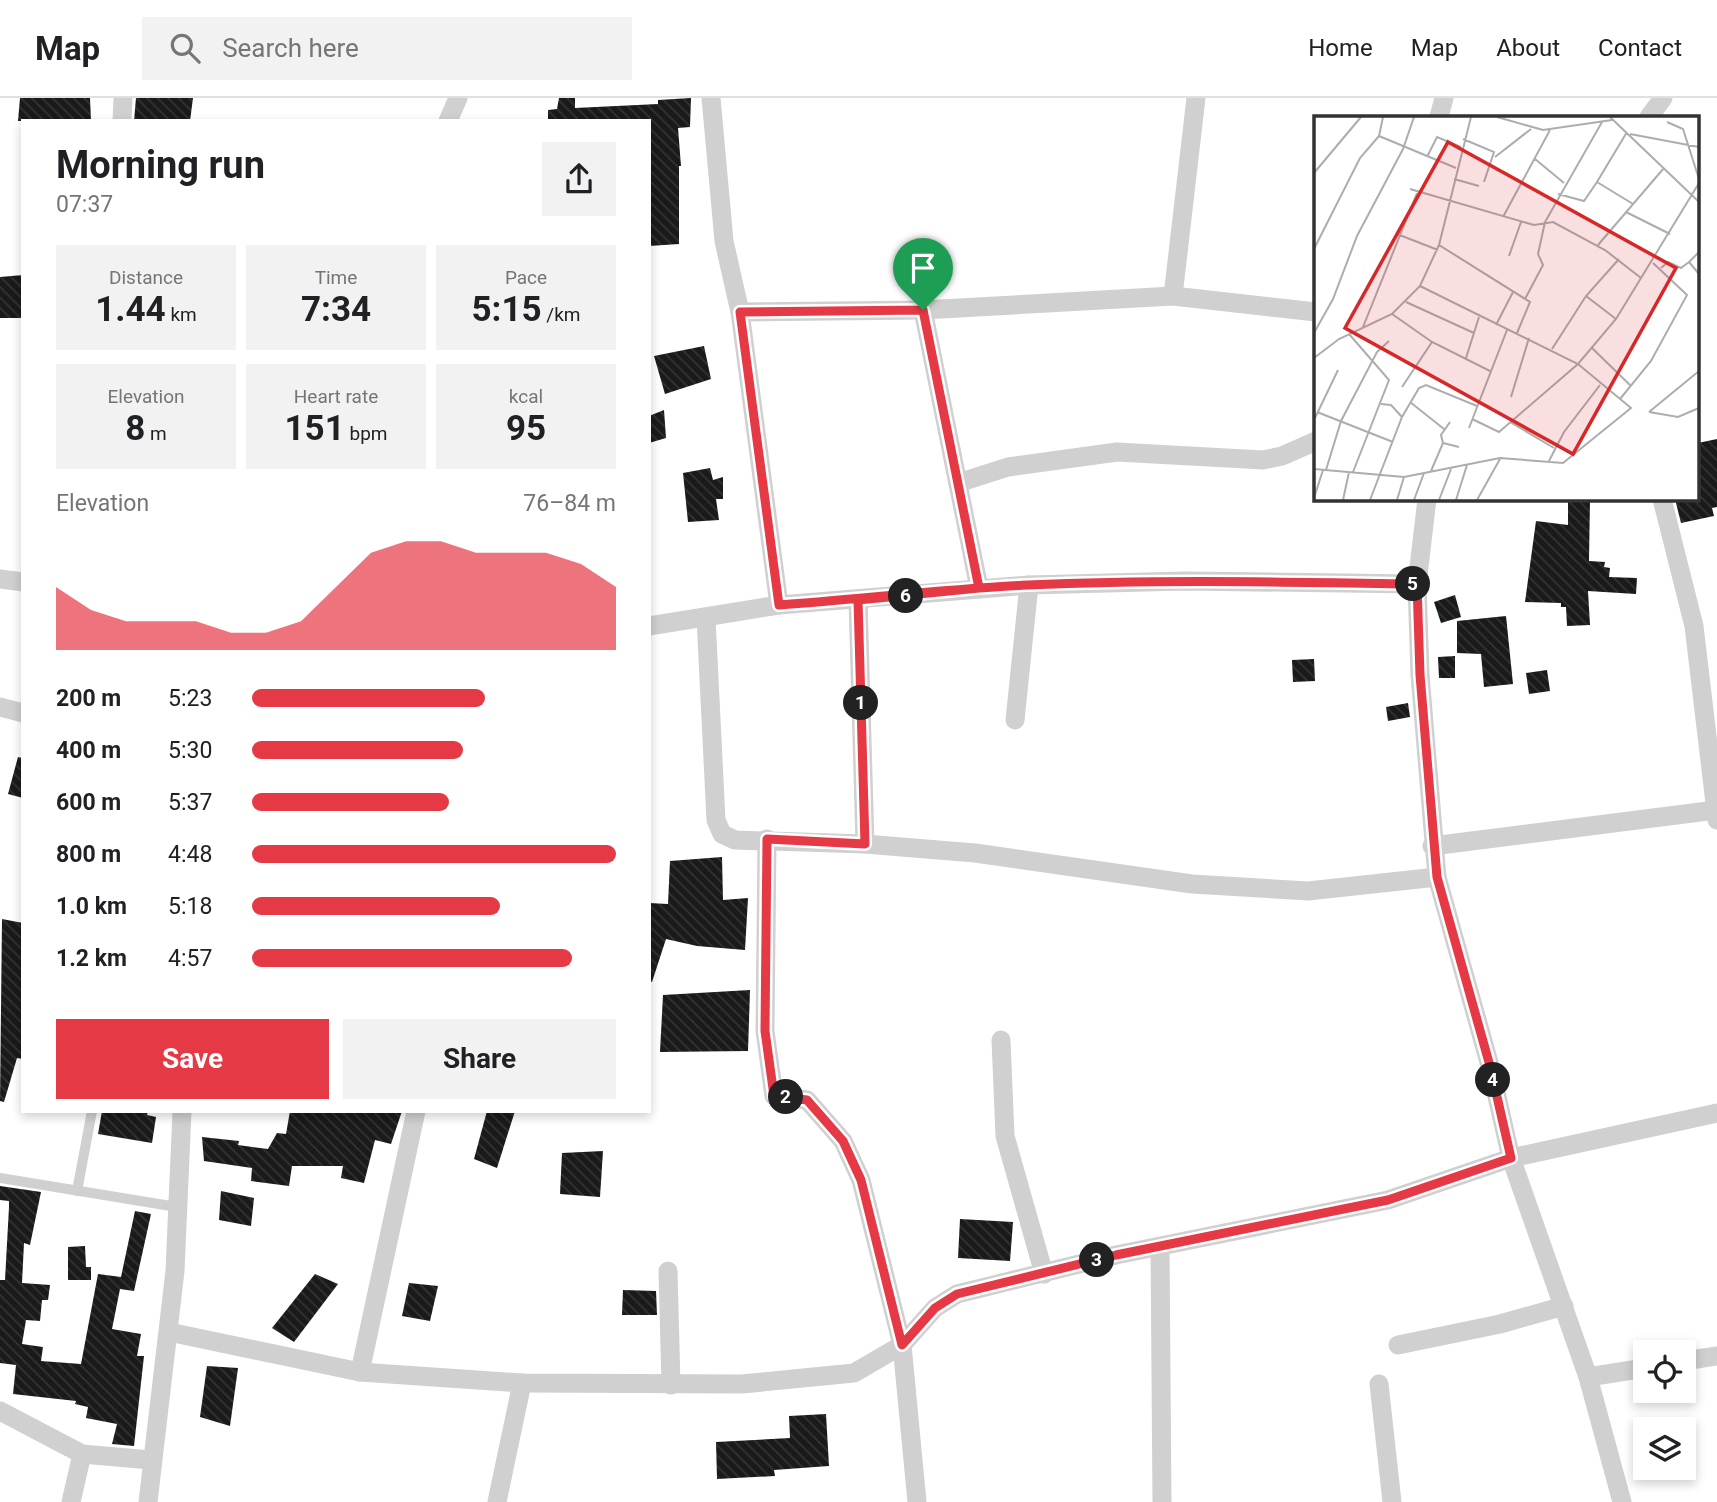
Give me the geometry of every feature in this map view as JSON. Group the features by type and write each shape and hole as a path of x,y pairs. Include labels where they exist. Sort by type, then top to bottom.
{"street":[{"path":"122,119 123,98"},
{"path":"449,119 458,98"},
{"path":"711,98 724,242 740,312 779,605"},
{"path":"1173,296 1196,98"},
{"path":"1438,116 1444,98"},
{"path":"1650,116 1663,98"},
{"path":"740,312 923,310 1173,296 1314,312"},
{"path":"923,310 979,588"},
{"path":"958,483 1008,467 1117,452 1264,460 1282,456 1314,442"},
{"path":"1427,500 1417,584 1432,846 1437,877 1490,1066 1511,1158 1588,1377 1622,1502"},
{"path":"1662,500 1694,626 1717,820"},
{"path":"0,579 21,582"},
{"path":"651,626 779,605 1029,585 1185,581 1417,584"},
{"path":"1015,720 1029,585"},
{"path":"858,600 865,844"},
{"path":"706,618 716,820 722,834 735,841 767,839 975,853 1192,884 1282,890 1308,891 1437,877"},
{"path":"0,707 21,712"},
{"path":"1432,846 1716,810"},
{"path":"767,839 765,1031 774,1096 807,1100 843,1141 861,1180 902,1345 917,1502"},
{"path":"1002,1040 1005,1136 1044,1274"},
{"path":"148,1502 151,1460 169,1332 182,1113"},
{"path":"360,1372 416,1113"},
{"path":"169,1332 360,1372 522,1383 741,1384 854,1373 902,1345 935,1308 957,1294 1160,1247 1388,1200 1511,1158 1717,1113"},
{"path":"1160,1247 1161,1502"},
{"path":"668,1271 671,1385"},
{"path":"1398,1345 1500,1324 1563,1306"},
{"path":"1696,1359 1717,1356"},
{"path":"1588,1377 1633,1370"},
{"path":"496,1502 522,1383"},
{"path":"1379,1384 1392,1502"},
{"path":"0,1411 82,1454 151,1460"},
{"path":"71,1502 82,1454"}],"lane":[{"path":"77,1191 92,1113"},
{"path":"0,1178 177,1207"}],"building":[{"path":"20,98 90,98 91,119 18,121"},
{"path":"136,98 193,98 190,119 134,119"},
{"path":"559,98 575,98 575,108 658,104 658,100 691,98 690,127 678,128 681,166 679,244 651,246 651,119 548,119 548,110 557,109"},
{"path":"21,275 21,318 0,318 0,277"},
{"path":"704,346 711,379 665,394 654,356"},
{"path":"664,410 666,438 651,442 651,415"},
{"path":"1717,439 1717,507 1712,508 1714,516 1681,523 1675,500 1700,500 1700,443"},
{"path":"710,468 713,480 723,477 723,499 716,499 719,520 688,522 683,473"},
{"path":"1568,500 1590,500 1589,561 1605,562 1604,567 1610,568 1609,577 1637,578 1636,594 1588,591 1590,625 1567,626 1566,607 1561,607 1561,603 1525,602 1536,521 1568,525"},
{"path":"1455,595 1461,617 1441,623 1434,602"},
{"path":"1506,616 1513,684 1484,687 1481,654 1457,653 1457,621"},
{"path":"1455,656 1455,678 1439,678 1438,657"},
{"path":"1314,659 1315,681 1293,682 1292,660"},
{"path":"1547,670 1550,691 1529,694 1526,673"},
{"path":"1408,703 1410,717 1388,721 1386,707"},
{"path":"18,757 21,758 21,797 8,794"},
{"path":"722,857 723,900 748,898 745,950 697,946 666,939 652,982 651,903 668,904 670,861"},
{"path":"2,919 21,923 21,1059 17,1058 4,1102 0,1101"},
{"path":"750,990 748,1051 660,1052 663,995"},
{"path":"102,1113 148,1113 156,1117 152,1143 98,1134"},
{"path":"290,1113 401,1113 391,1144 375,1140 364,1183 341,1178 343,1166 292,1166 289,1186 251,1181 252,1168 204,1161 202,1137 239,1141 238,1145 268,1149 277,1133 286,1134"},
{"path":"486,1113 514,1113 497,1168 474,1159"},
{"path":"603,1151 600,1197 560,1194 562,1153"},
{"path":"0,1186 41,1192 30,1245 24,1243 22,1283 50,1285 48,1300 42,1300 40,1321 26,1320 22,1344 43,1347 41,1361 81,1364 98,1274 121,1277 135,1211 151,1214 134,1291 120,1289 112,1329 141,1334 137,1356 144,1356 134,1446 112,1444 117,1424 86,1418 88,1407 75,1404 76,1401 13,1394 16,1365 0,1363 0,1280 5,1280 9,1201 0,1200"},
{"path":"221,1191 254,1198 251,1226 219,1220"},
{"path":"960,1219 1013,1222 1010,1261 958,1258"},
{"path":"85,1246 86,1267 91,1267 91,1280 68,1280 68,1247"},
{"path":"315,1274 338,1284 294,1342 272,1328"},
{"path":"409,1283 438,1286 430,1321 402,1316"},
{"path":"623,1290 656,1291 657,1315 622,1315"},
{"path":"207,1366 238,1368 230,1426 200,1417"},
{"path":"826,1414 829,1466 774,1470 775,1476 717,1479 716,1442 790,1438 789,1416"}],"route":[{"path":"923,310 740,312 779,605 919,595 1029,585 1185,581 1417,584 1420,675 1432,846 1437,877 1490,1066 1511,1158 1388,1200 1116,1255 957,1294 935,1308 902,1345 861,1180 843,1141 807,1100 774,1096 765,1031 767,839 865,844 858,600 919,595 979,588 923,310"}]}
